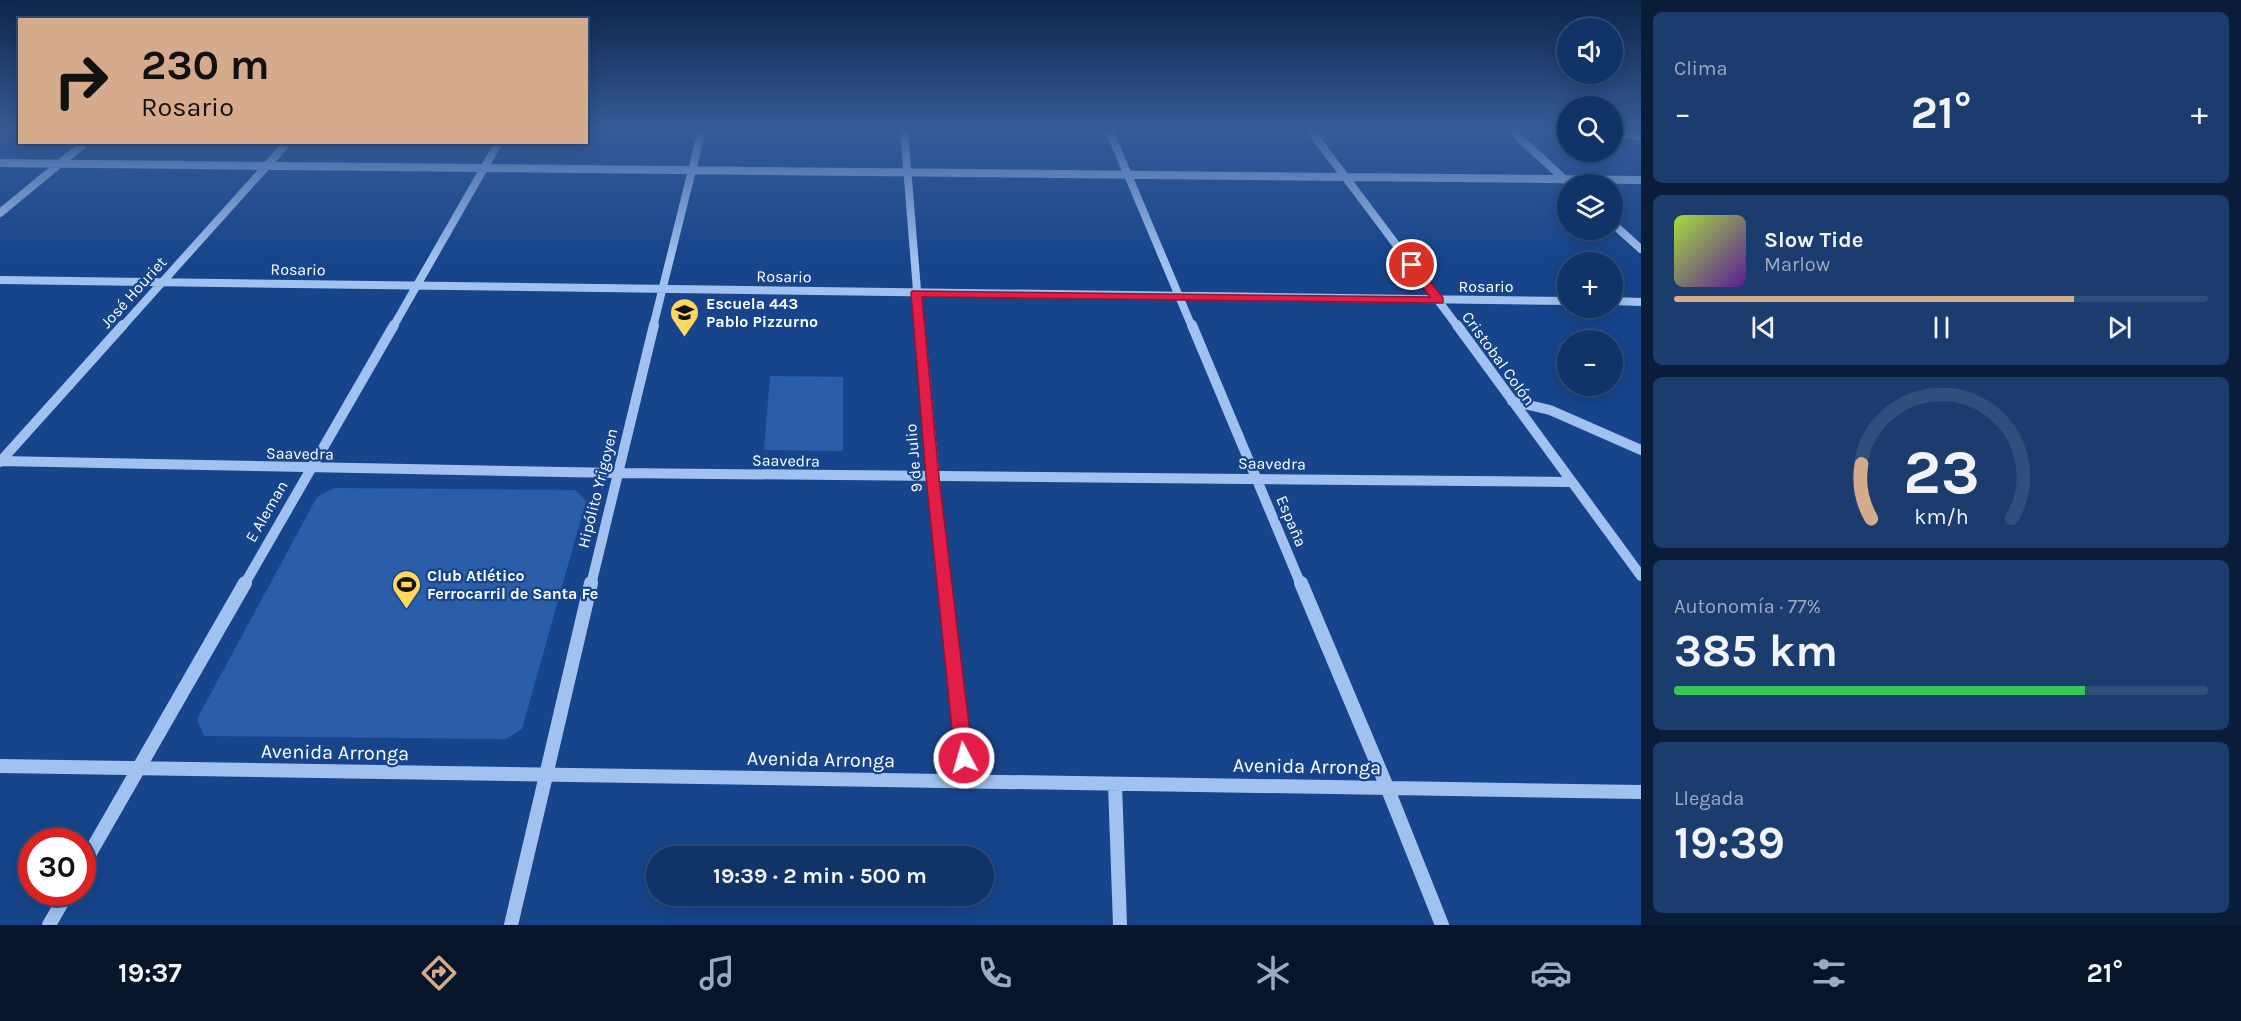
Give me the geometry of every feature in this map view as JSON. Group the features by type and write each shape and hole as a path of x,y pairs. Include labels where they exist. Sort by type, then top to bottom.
{"street":[{"path":"0,213 49,173"},
{"name":"José Houriet","path":"0,462 260,173"},
{"name":"E Aleman","path":"96,843 480,173"},
{"name":"Hipólito Yrigoyen","path":"511,925 617,473 691,173"},
{"name":"9 de Julio","path":"906,173 933,477 967,782"},
{"path":"1065,173 1344,176 1557,182"},
{"name":"Cristobal Colón","path":"1342,173 1439,300 1641,576"},
{"name":"España","path":"1126,174 1387,787 1443,925"},
{"path":"1623,180 1641,180"},
{"path":"1623,233 1641,249"},
{"name":"Rosario","path":"0,280 1557,301"},
{"path":"1623,302 1641,302"},
{"path":"1512,401 1550,410 1641,450"},
{"name":"Saavedra","path":"0,462 617,473 933,477 1256,477 1572,482"},
{"name":"Avenida Arronga","path":"0,766 1641,792"},
{"path":"1115,784 1120,925"},
{"path":"49,925 60,906"}],"shaded area":[{"path":"770,376 843,377 843,451 764,450"},
{"name":"Club Atlético Ferrocarril de Santa Fe","path":"334,488 575,490 586,501 522,729 506,739 204,736 197,719 317,497"}],"place":[{"name":"Escuela 443 Pablo Pizzurno","path":"685,338"},
{"name":"Club Atlético Ferrocarril de Santa Fe","path":"406,610"}],"route":[{"path":"964,758 933,477 916,293 1439,300 1412,265"}]}
